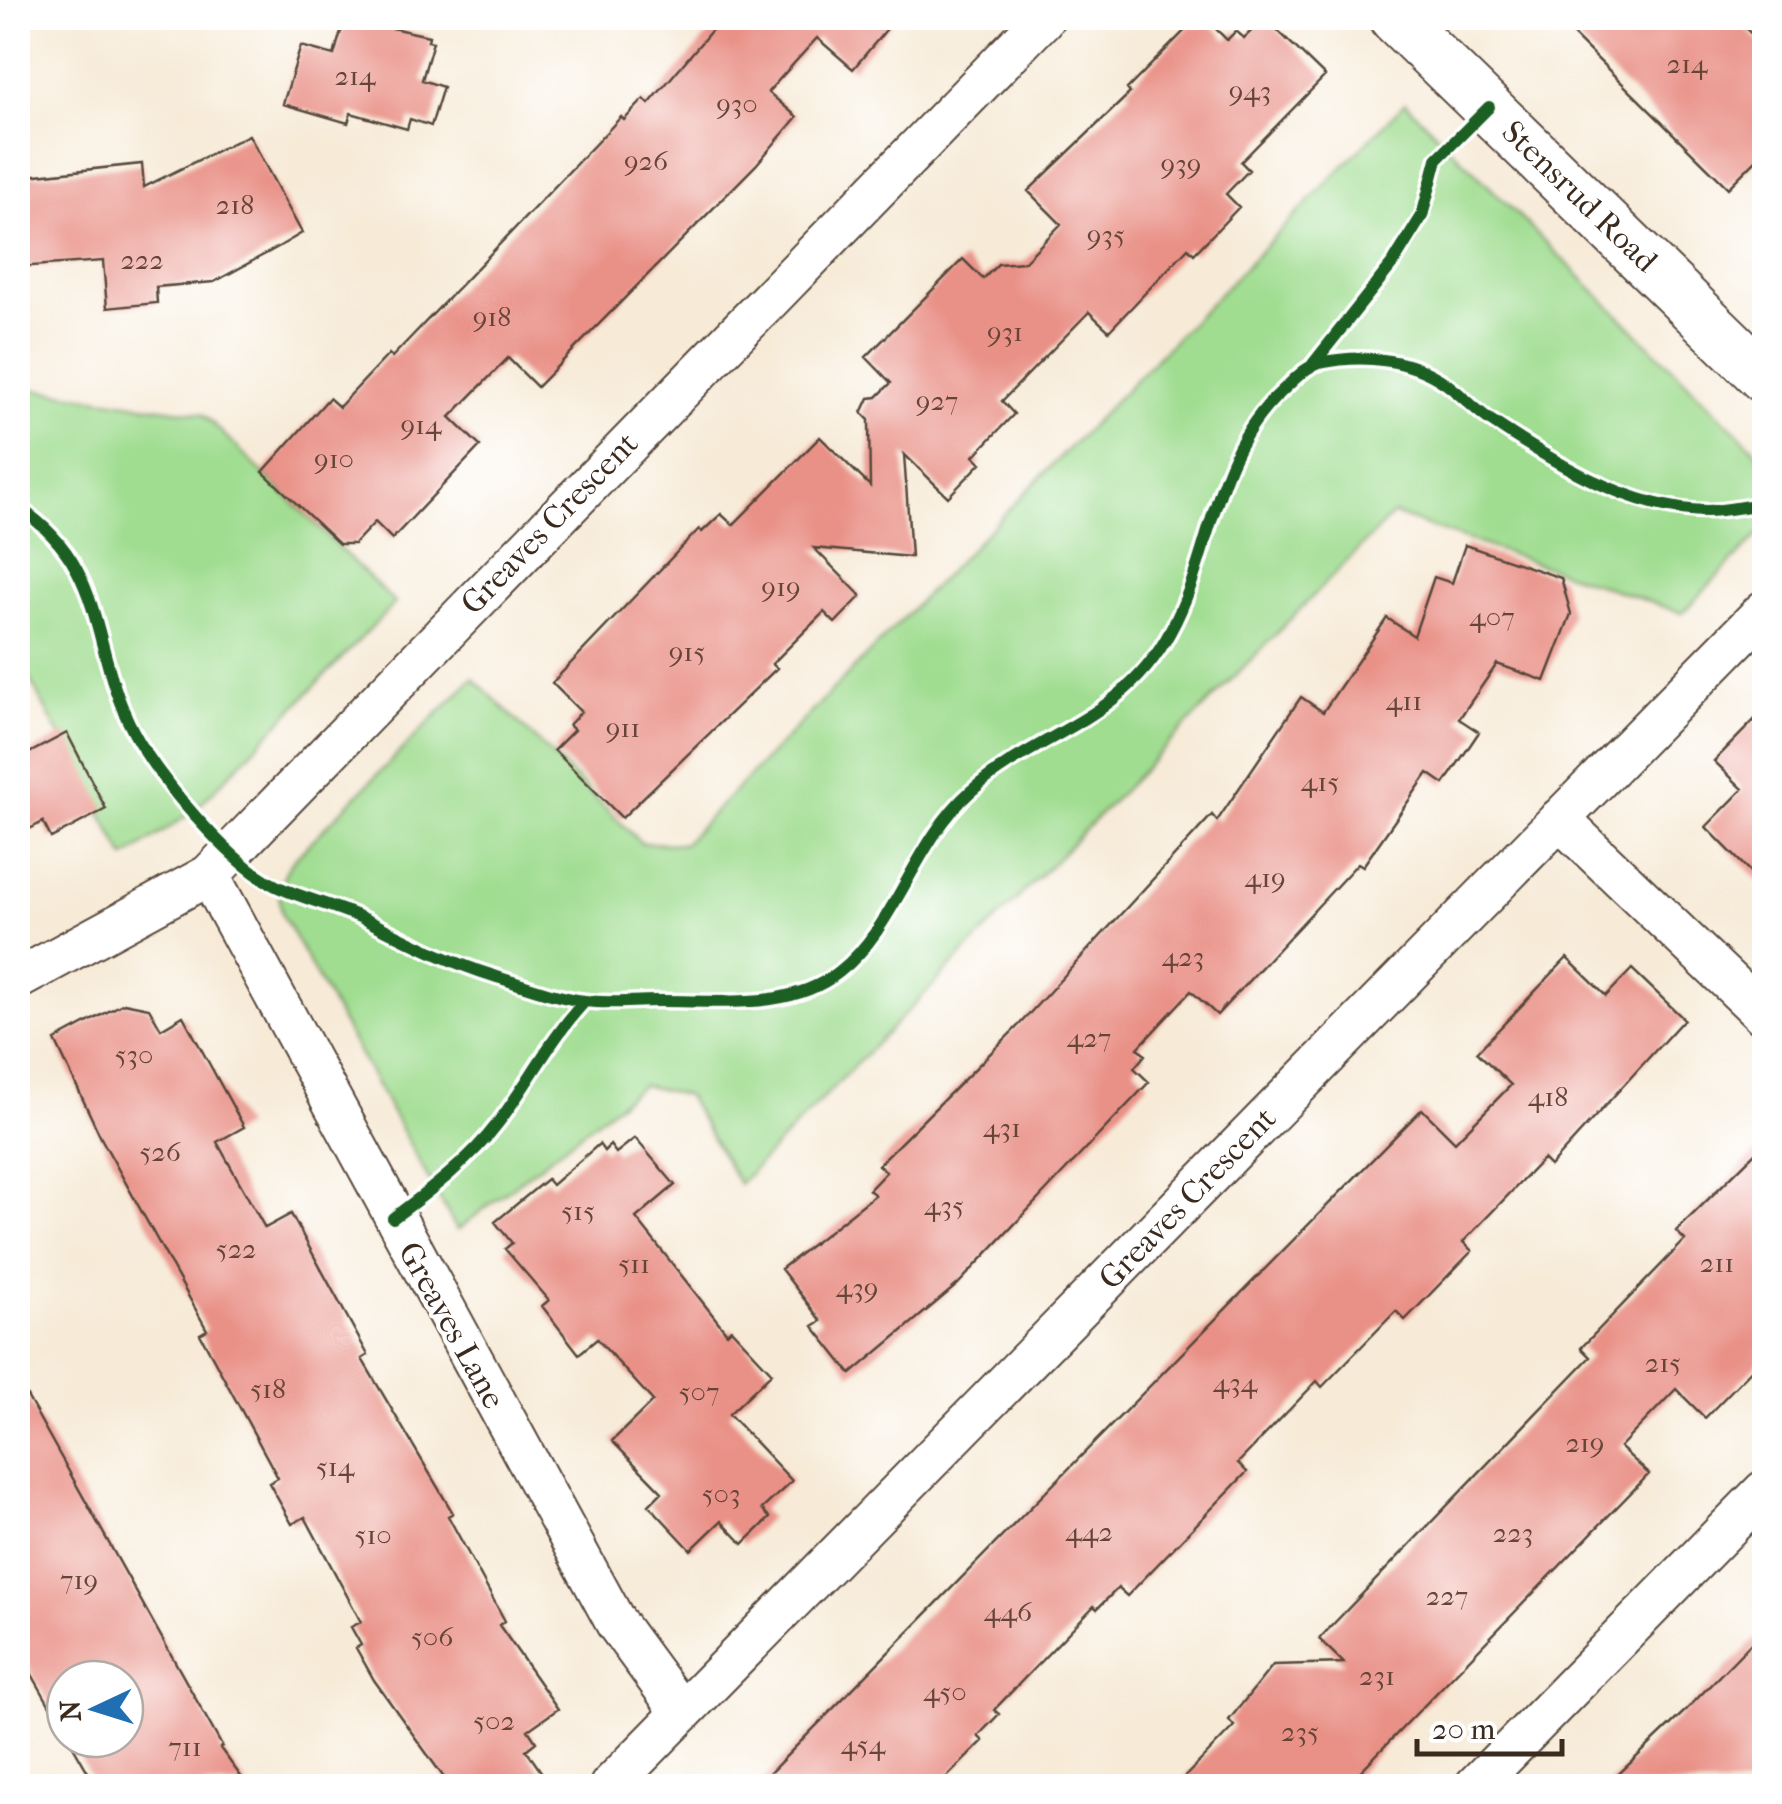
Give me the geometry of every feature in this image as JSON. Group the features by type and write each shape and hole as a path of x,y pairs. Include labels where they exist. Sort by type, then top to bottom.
{"street":[{"name":"Greaves Crescent","path":"18,979 209,875 1044,18"},
{"name":"Stensrud Road","path":"1395,18 1764,376"},
{"name":"Greaves Crescent","path":"610,1786 1764,611"},
{"path":"1559,819 1764,1015"},
{"name":"Greaves Lane","path":"209,875 616,1623 682,1712"},
{"path":"1475,1786 1764,1491"}],"green space":[{"path":"1405,103 1754,449 1764,464 1764,527 1760,533 1682,613 1393,514 739,1184 687,1096 642,1085 457,1230 283,916 281,886 294,859 473,678 641,843 683,844"},
{"path":"18,387 203,414 395,603 195,810 125,858 18,657"}],"building":[{"path":"345,18 429,36 428,41 433,42 422,80 443,87 431,126 410,119 407,129 351,113 348,123 283,104 301,46 334,55"},
{"path":"722,18 896,18 853,69 817,38 768,92 797,117 756,165 537,387 508,358 450,417 480,446 392,539 375,522 354,544 339,544 263,472 329,398 339,407 389,354 392,357 621,117 624,120 644,99 649,104"},
{"path":"1197,18 1205,18 1227,40 1236,31 1244,38 1265,18 1325,76 1241,162 1249,170 1226,194 1239,207 1194,254 1188,248 1109,331 1089,312 1002,401 1014,414 974,456 981,463 948,497 904,454 911,557 814,548 861,596 835,623 824,612 772,664 777,668 622,818 554,750 574,730 569,725 581,712 552,683 699,529 702,532 721,514 733,525 820,437 870,486 869,420 862,413 869,398 877,397 891,383 866,357 963,259 983,279 998,264 1024,262 1061,224 1028,191 1130,93 1127,89"},
{"path":"1556,18 1735,18 1764,46 1764,152 1728,188"},
{"path":"249,135 302,233 280,246 214,282 156,287 157,303 107,308 103,261 18,267 18,177 142,164 144,187"},
{"path":"1465,545 1561,578 1571,614 1545,681 1497,664 1459,719 1479,732 1444,784 1428,773 1363,866 1358,863 1217,1015 1191,991 1138,1048 1145,1055 1134,1068 1149,1082 958,1284 851,1374 813,1326 821,1321 781,1269 875,1195 869,1190 886,1172 878,1165 1018,1026 1212,815 1217,821 1301,697 1323,712 1387,618 1414,636 1434,577 1452,583"},
{"path":"1764,710 1764,886 1706,827 1743,789 1714,761"},
{"path":"67,733 106,809 51,838 43,822 18,835 18,759"},
{"path":"1567,958 1606,996 1632,969 1684,1019 1550,1166 1543,1159 1463,1242 1472,1251 1405,1320 1396,1311 1322,1387 1317,1381 1238,1463 1247,1472 1127,1596 1118,1588 1097,1609 1094,1606 994,1710 999,1714 978,1736 983,1741 938,1786 757,1786 1422,1109 1455,1142 1511,1085 1477,1052"},
{"path":"124,1003 149,1008 161,1029 183,1016 244,1127 217,1142 265,1228 291,1214 368,1355 362,1359 453,1513 448,1516 505,1621 499,1625 558,1709 528,1730 536,1742 526,1750 551,1786 450,1786 374,1680 356,1648 361,1645 351,1627 361,1622 305,1517 292,1524 269,1483 278,1478 200,1334 207,1330 101,1138 55,1040"},
{"path":"635,1138 675,1185 636,1218 727,1333 731,1329 772,1373 729,1414 792,1481 762,1509 770,1518 743,1544 721,1521 691,1550 649,1505 662,1492 612,1441 653,1401 597,1339 579,1354 542,1306 549,1300 505,1249 512,1243 495,1222 547,1179 552,1185 599,1144 604,1151 610,1145 616,1153"},
{"path":"1764,1144 1764,1357 1705,1418 1676,1389 1620,1447 1649,1474 1346,1786 1176,1786 1234,1726 1229,1720 1273,1665 1344,1663 1319,1639 1590,1357 1581,1348 1685,1240 1676,1231"},
{"path":"18,1380 220,1748 248,1786 96,1786 80,1759 145,1759 145,1659 45,1659 45,1697 18,1645"},
{"path":"1764,1630 1764,1786 1606,1786 1684,1712"}],"cycle path":[{"path":"1313,364 1393,263 1422,216 1437,159 1489,107"},
{"path":"18,507 47,530 68,555 83,582 119,699 144,750 196,817 257,875 460,964 562,997 612,1002 726,1002 797,993 839,972 876,932 934,835 970,792 997,771 1105,706 1129,686 1151,662 1185,601 1227,474 1241,444 1259,415 1300,374 1315,365 1369,359 1416,368 1445,383 1490,420 1565,467 1649,502 1706,511 1764,504"},
{"path":"393,1218 449,1174 487,1137 585,1001"}]}
